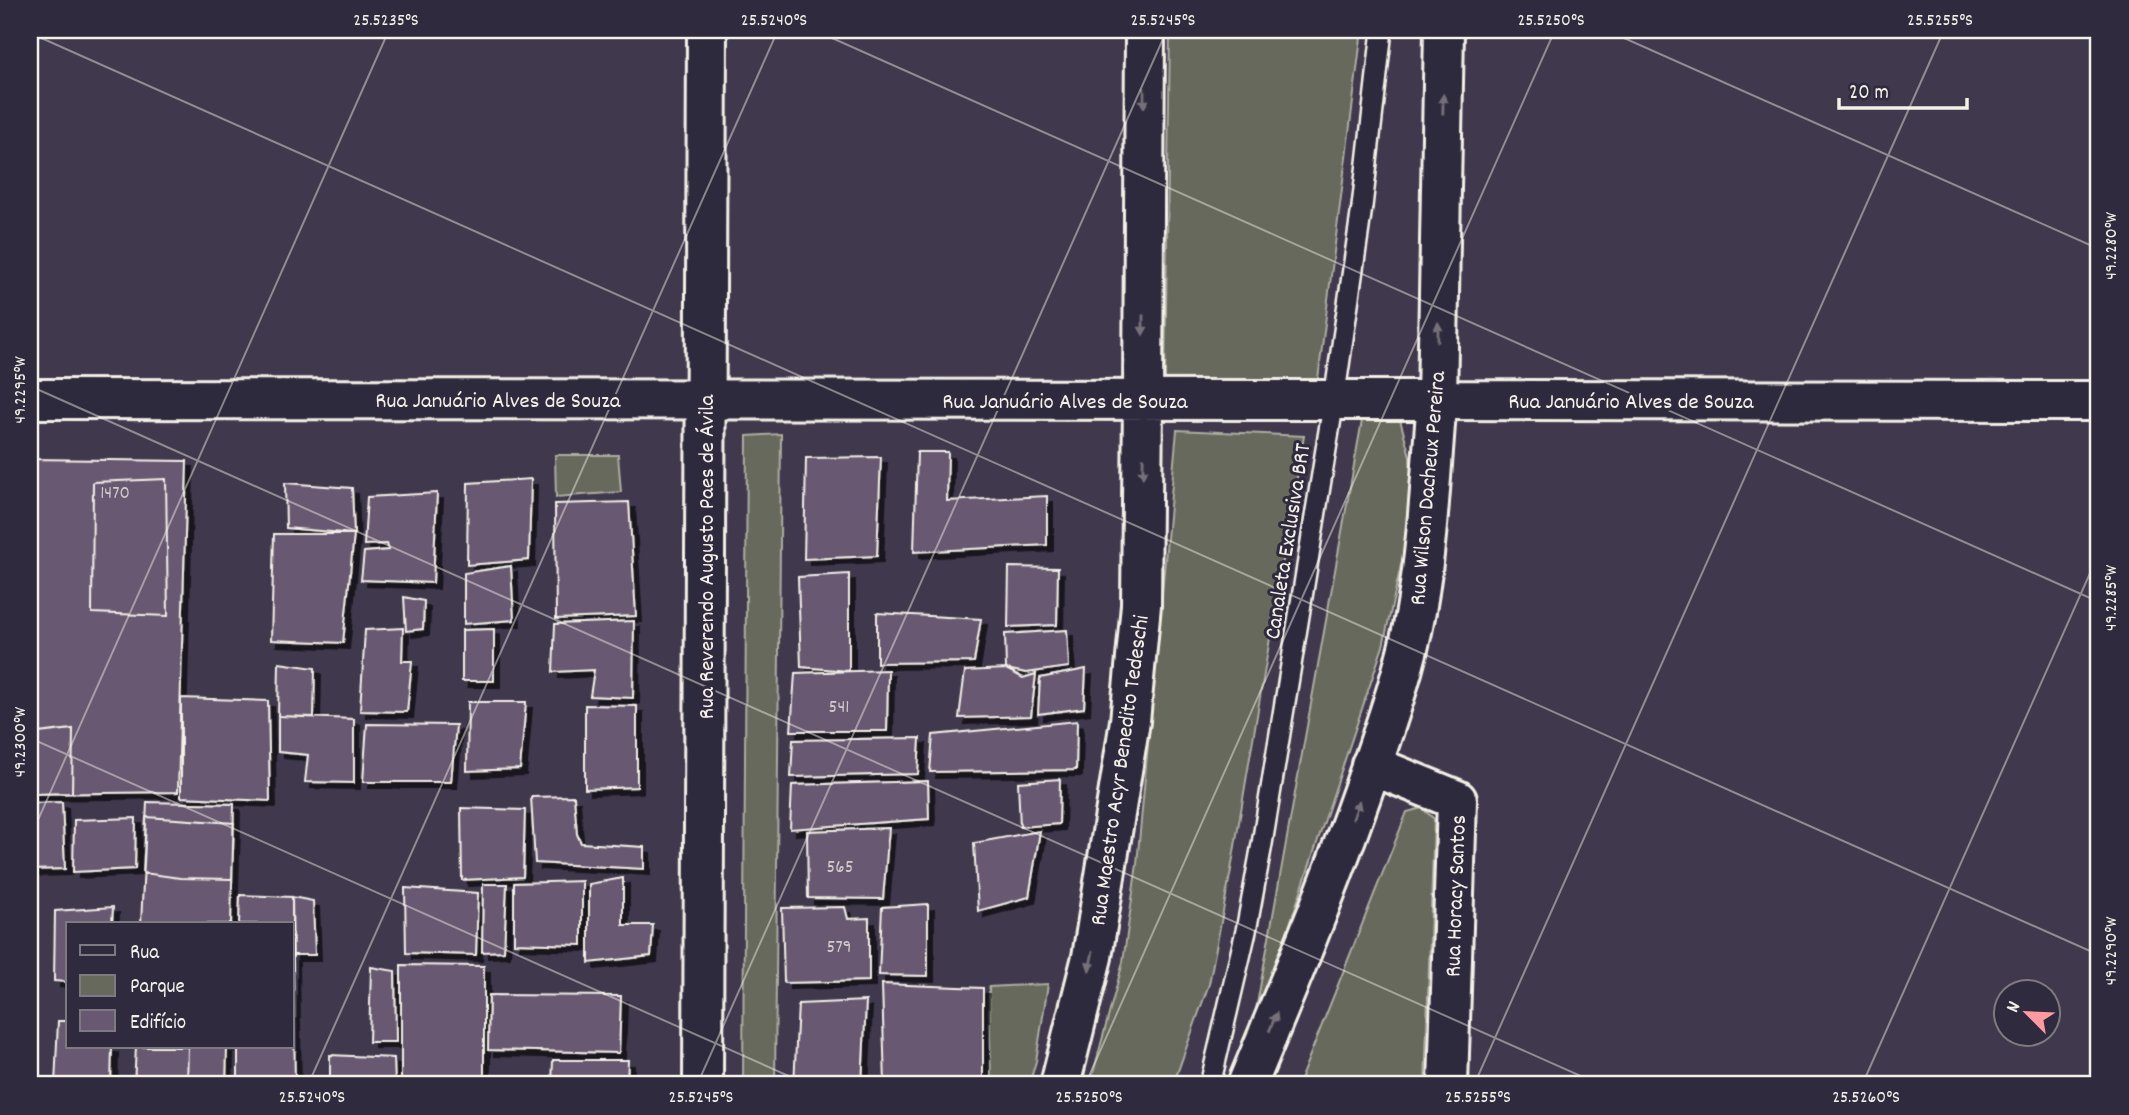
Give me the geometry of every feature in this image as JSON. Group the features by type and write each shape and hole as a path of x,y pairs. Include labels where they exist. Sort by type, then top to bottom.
{"street":[{"name":"Rua Reverendo Augusto Paes de Ávila","path":"703,1085 706,30"},
{"name":"Rua Maestro Acyr Benedito Tedeschi","path":"1060,1085 1092,957 1130,721 1141,605 1144,30"},
{"name":"Rua Wilson Dacheux Pereira","path":"1247,1085 1338,861 1406,656 1416,612 1437,400 1444,30"},
{"name":"Rua Januário Alves de Souza","path":"30,399 2099,401"},
{"name":"Rua Horacy Santos","path":"1371,765 1457,800 1448,1085"}],"lane":[{"name":"Canaleta Exclusiva BRT","path":"1210,1085 1246,931 1262,844 1334,400 1368,157 1382,30"},
{"name":"Canaleta Exclusiva BRT","path":"1200,1085 1215,1056"}],"green space":[{"path":"1170,30 1362,30 1318,379 1165,381"},
{"path":"1363,415 1400,420 1410,456 1412,495 1403,556 1383,646 1250,1043"},
{"path":"1177,430 1304,436 1231,870 1209,984 1173,1085 1090,1085 1123,962 1137,864"},
{"path":"781,434 775,1085 743,1085 747,436"},
{"path":"555,455 618,455 621,492 556,497"},
{"path":"1422,808 1434,819 1425,1085 1298,1085 1407,812"},
{"path":"1048,984 1036,1061 1029,1085 991,1085 989,987"}],"building":[{"path":"917,452 948,452 947,501 1047,496 1047,545 914,552"},
{"path":"881,457 877,556 804,559 806,458"},
{"path":"30,459 187,461 178,792 30,794"},
{"path":"166,479 168,616 92,613 93,482"},
{"path":"531,479 529,560 467,565 468,483"},
{"path":"285,483 352,488 354,534 286,528"},
{"path":"437,493 433,583 361,580 364,552 389,550 387,544 364,545 367,497"},
{"path":"629,502 636,616 556,619 555,504"},
{"path":"274,534 354,534 343,643 271,640"},
{"path":"511,566 514,620 464,624 464,573"},
{"path":"1009,567 1058,568 1057,625 1008,627"},
{"path":"849,574 849,671 801,667 798,577"},
{"path":"404,597 424,601 423,629 406,631"},
{"path":"877,613 981,619 974,662 877,663"},
{"path":"634,621 633,698 590,696 594,670 553,672 555,624"},
{"path":"403,628 402,661 412,661 407,712 360,711 365,630"},
{"path":"494,629 494,681 462,681 462,630"},
{"path":"1067,630 1069,667 1026,673 1006,669 1005,634"},
{"path":"279,663 315,668 314,717 278,716"},
{"path":"1006,669 1023,678 1036,674 1031,716 959,718 965,671"},
{"path":"1086,669 1084,708 1038,714 1040,678"},
{"path":"888,670 887,731 791,731 795,673"},
{"path":"181,698 268,701 270,801 181,797"},
{"path":"468,702 526,702 520,769 467,771"},
{"path":"585,705 637,706 637,787 585,789"},
{"path":"278,716 354,719 354,783 305,782 308,755 278,752"},
{"path":"1077,721 1076,770 930,772 933,735"},
{"path":"367,724 456,725 451,782 363,782"},
{"path":"73,729 72,793 30,794 30,734"},
{"path":"920,738 918,774 791,777 793,740"},
{"path":"1060,779 1059,824 1020,827 1018,782"},
{"path":"928,781 929,819 790,829 792,785"},
{"path":"574,796 577,834 581,843 644,847 644,869 535,863 531,797"},
{"path":"62,802 65,869 30,870 31,803"},
{"path":"147,802 234,804 231,922 141,922"},
{"path":"461,808 525,810 523,877 462,880"},
{"path":"146,817 234,823 232,879 180,878 143,873"},
{"path":"136,818 135,869 73,872 74,820"},
{"path":"889,828 883,899 808,898 807,831"},
{"path":"1040,831 1029,897 978,911 974,843"},
{"path":"623,878 623,925 653,925 651,956 589,963 589,884"},
{"path":"582,881 582,945 514,943 514,883"},
{"path":"483,884 507,884 504,951 482,952"},
{"path":"405,888 478,893 476,955 406,953"},
{"path":"240,895 292,897 292,922 239,922"},
{"path":"292,897 313,901 315,955 294,955"},
{"path":"928,904 928,976 879,975 882,907"},
{"path":"113,907 112,922 66,922 66,982 54,981 55,911"},
{"path":"845,907 848,919 869,918 869,981 784,983 782,908"},
{"path":"401,965 484,966 484,1085 401,1085"},
{"path":"371,967 395,971 396,1042 369,1042"},
{"path":"882,984 983,988 983,1085 885,1085"},
{"path":"489,995 621,996 619,1053 488,1050"},
{"path":"866,1001 862,1085 794,1085 798,1004"},
{"path":"58,1021 66,1021 66,1048 112,1048 111,1085 55,1085"},
{"path":"294,1022 295,1085 238,1085 238,1048 294,1048"},
{"path":"136,1048 227,1048 226,1085 134,1085"},
{"path":"136,1048 188,1048 187,1084 134,1085"},
{"path":"330,1055 394,1058 395,1085 330,1085"},
{"path":"553,1060 628,1060 627,1085 552,1085"}]}
